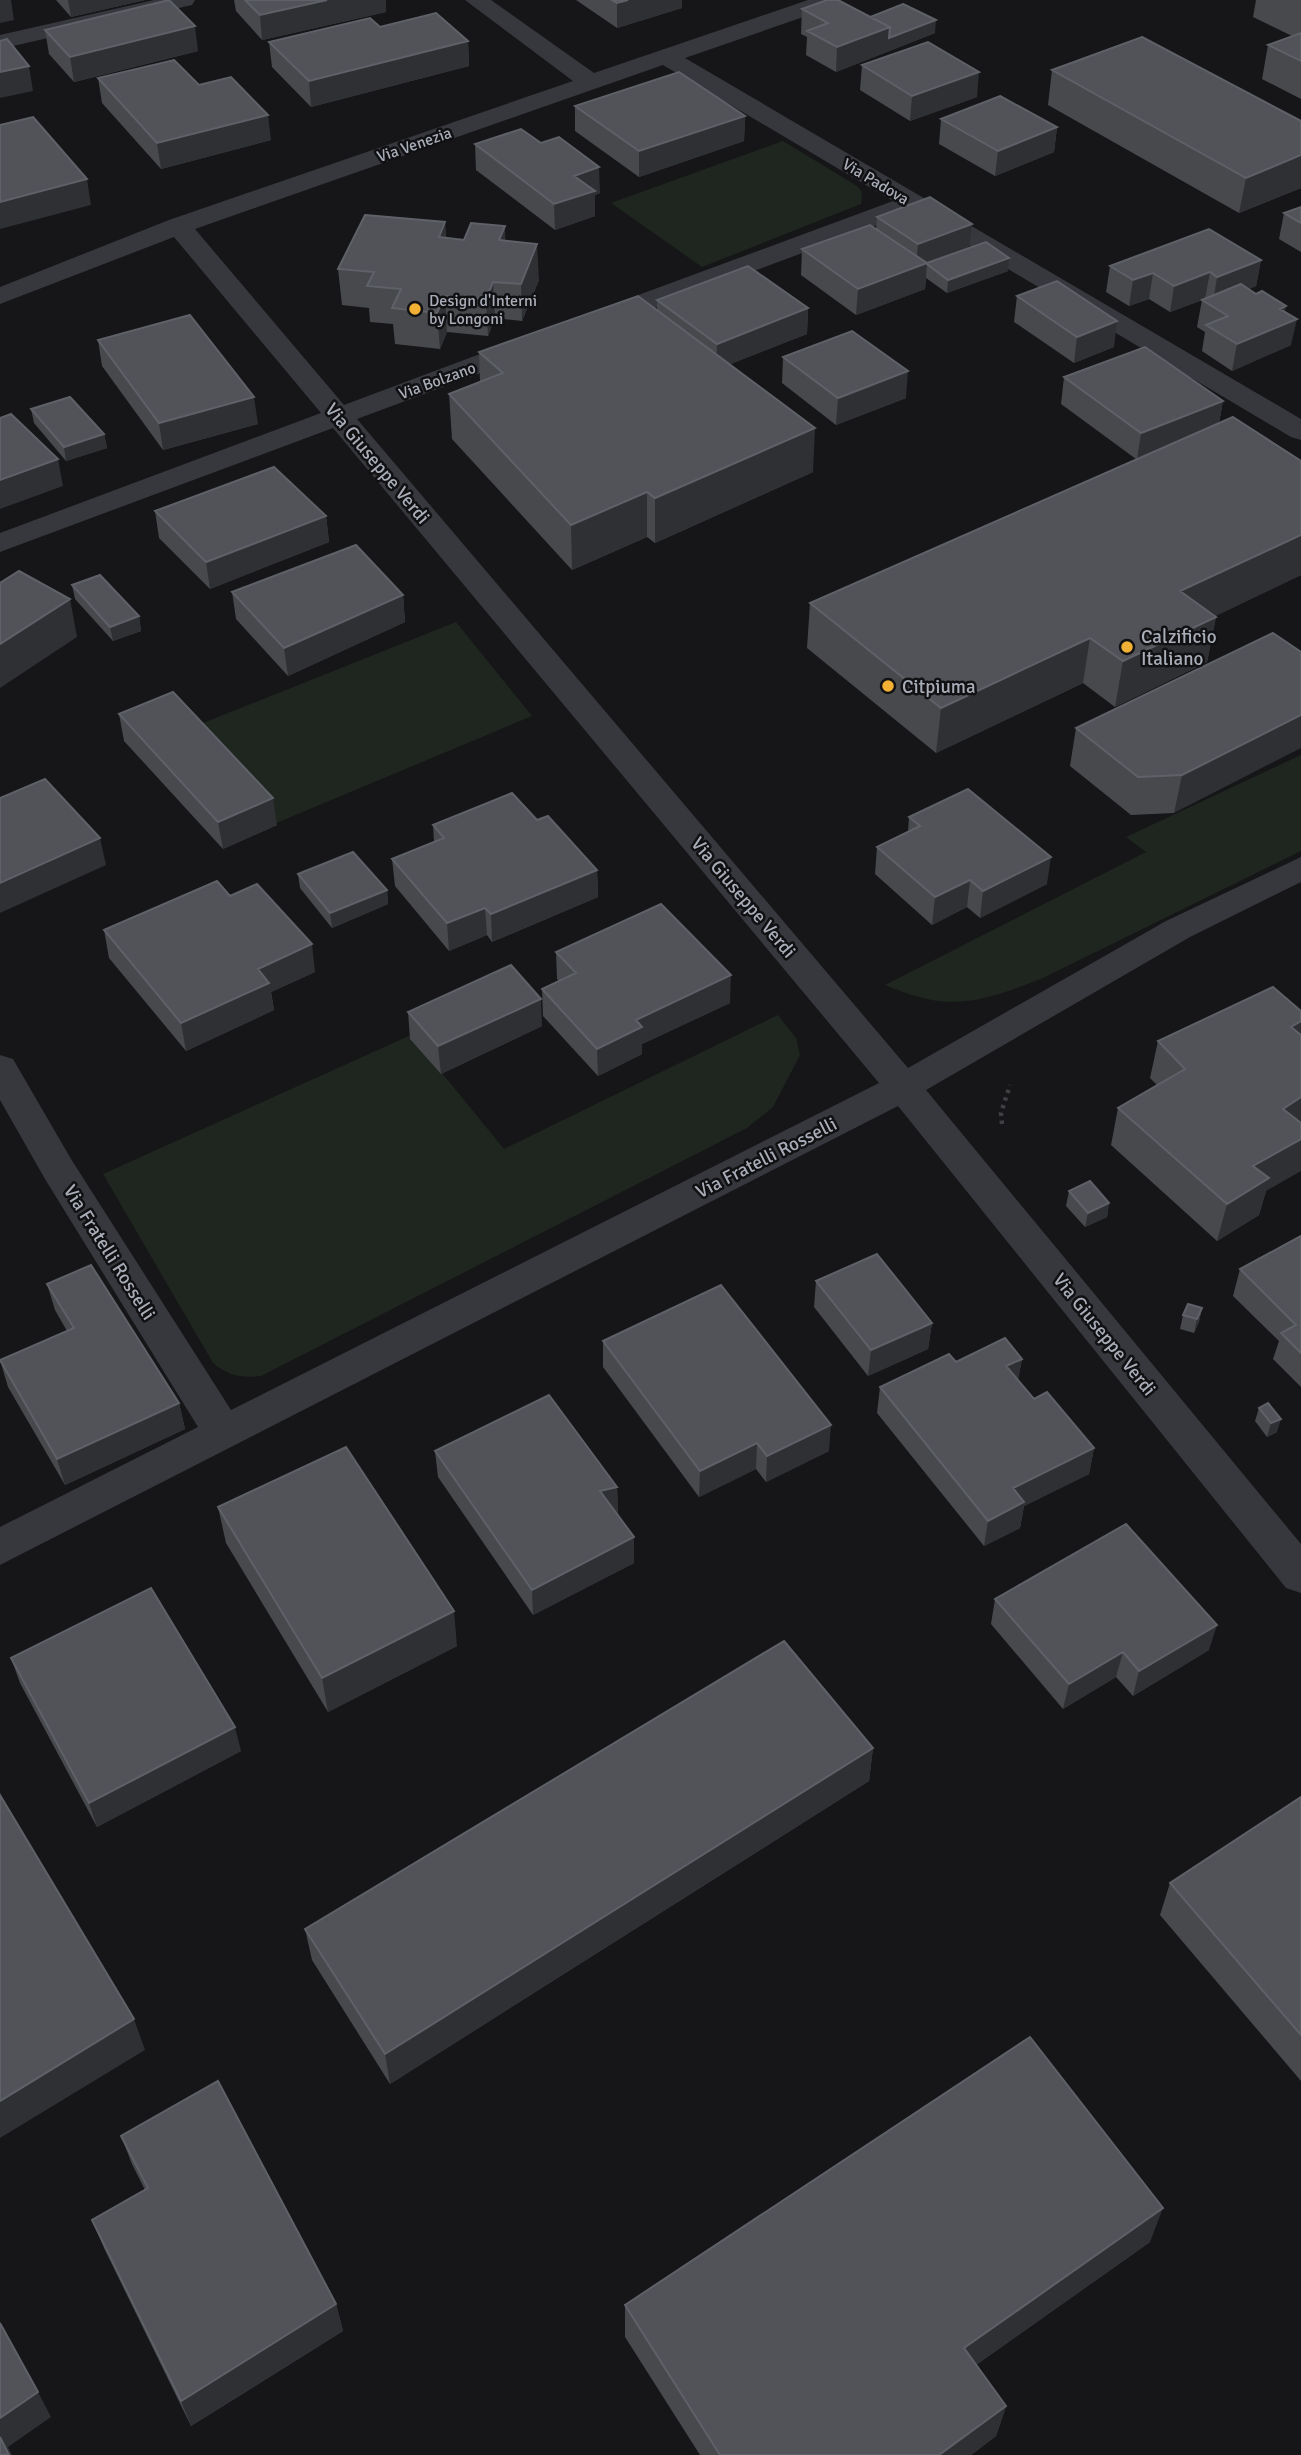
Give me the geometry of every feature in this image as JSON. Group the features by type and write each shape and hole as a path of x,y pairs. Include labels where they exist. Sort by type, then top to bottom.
{"street":[{"path":"0,42 184,0"},
{"path":"476,0 593,83"},
{"name":"Via Venezia","path":"0,296 178,225 830,0"},
{"name":"Via Padova","path":"668,58 1301,431"},
{"path":"574,329 913,203"},
{"name":"Via Giuseppe Verdi","path":"178,225 903,1087 1301,1575"},
{"name":"Via Bolzano","path":"0,543 547,338"},
{"name":"Via Fratelli Rosselli","path":"0,1548 903,1087 1178,929 1301,868"},
{"name":"Via Fratelli Rosselli","path":"0,1068 58,1169 224,1433"}],"path":[{"path":"1002,1132 1001,1113 1012,1082"}],"shaded area":[{"path":"783,141 857,186 862,192 861,204 702,267 611,203"},
{"path":"456,622 532,716 274,824 188,729"},
{"path":"1301,755 1301,851 1043,978 1000,994 982,999 947,1002 908,994 885,985 1146,852 1126,837"},
{"path":"778,1015 796,1038 800,1055 773,1107 747,1128 261,1376 235,1375 213,1363 103,1174 411,1035 504,1149"}],"building":[{"path":"169,0 195,26 70,57 45,30"},
{"path":"245,0 327,0 260,15"},
{"path":"827,0 838,0 890,27 837,47 807,31 828,23 802,9"},
{"path":"903,4 936,20 889,38 890,27 870,17"},
{"path":"436,13 468,41 309,81 269,42 370,18 380,27"},
{"path":"1301,33 1301,61 1268,45"},
{"path":"1142,37 1301,121 1301,155 1246,178 1052,70"},
{"path":"7,39 29,66 0,72 0,41"},
{"path":"928,42 979,72 912,96 862,65"},
{"path":"174,60 199,85 231,77 268,115 157,143 98,78"},
{"path":"679,72 745,116 639,151 575,106"},
{"path":"1000,96 1057,127 998,151 941,119"},
{"path":"33,117 87,179 0,202 0,125"},
{"path":"521,129 541,143 559,137 599,167 574,176 595,191 554,204 475,144"},
{"path":"930,197 972,224 918,244 877,217"},
{"path":"1301,207 1301,223 1284,213"},
{"path":"365,215 445,222 439,237 464,240 471,223 505,226 499,240 537,244 521,284 493,282 486,299 445,296 437,313 392,308 401,289 367,286 374,272 338,269"},
{"path":"870,225 927,263 858,289 802,249"},
{"path":"1209,229 1261,260 1217,277 1210,272 1174,286 1153,273 1133,280 1110,266"},
{"path":"986,242 1009,258 948,280 927,264 927,263"},
{"path":"748,266 808,308 717,344 657,300"},
{"path":"1057,281 1117,321 1077,337 1017,296"},
{"path":"1241,284 1256,294 1262,291 1286,306 1280,309 1297,319 1237,344 1206,325 1228,316 1202,300"},
{"path":"638,296 815,428 655,498 647,492 571,525 449,394 503,373 479,352"},
{"path":"190,315 254,397 159,423 98,340"},
{"path":"852,331 908,371 838,398 783,357"},
{"path":"1145,347 1223,401 1141,433 1064,377"},
{"path":"70,397 104,434 64,447 31,409"},
{"path":"11,414 58,459 0,480 0,418"},
{"path":"1233,417 1301,461 1301,535 1180,591 1216,617 1123,661 1090,638 941,708 810,603"},
{"path":"274,467 326,516 206,562 155,511"},
{"path":"356,545 403,595 284,648 232,592"},
{"path":"19,571 70,599 0,644 0,583"},
{"path":"100,575 139,616 110,627 72,585"},
{"path":"1273,633 1301,652 1301,715 1182,775 1138,777 1076,728"},
{"path":"173,692 273,798 218,822 119,714"},
{"path":"45,779 100,838 0,883 0,798"},
{"path":"968,789 1051,857 983,891 970,880 935,897 877,847 920,826 909,817"},
{"path":"512,793 537,820 548,816 597,870 491,914 485,908 447,923 392,859 444,838 433,825"},
{"path":"353,852 387,890 330,913 298,874"},
{"path":"217,881 230,896 257,884 312,944 258,969 269,983 181,1023 104,930"},
{"path":"661,904 731,975 636,1020 642,1027 597,1049 542,989 576,973 556,952"},
{"path":"511,965 541,999 438,1046 408,1012"},
{"path":"1273,987 1301,1011 1301,1021 1291,1027 1301,1035 1301,1097 1283,1109 1301,1123 1301,1139 1253,1166 1269,1178 1227,1204 1118,1108 1185,1069 1158,1041"},
{"path":"1090,1181 1109,1203 1088,1213 1069,1191"},
{"path":"1301,1236 1301,1353 1281,1333 1296,1325 1240,1269"},
{"path":"877,1254 932,1323 871,1350 816,1281"},
{"path":"91,1265 179,1403 57,1459 0,1360 74,1328 47,1284"},
{"path":"721,1285 831,1425 767,1456 757,1443 700,1471 603,1341"},
{"path":"1188,1304 1202,1308 1197,1319 1183,1315"},
{"path":"1005,1338 1022,1359 1006,1366 1034,1399 1047,1392 1094,1448 1013,1488 1024,1502 988,1521 880,1387 949,1354 956,1362"},
{"path":"549,1395 617,1487 600,1491 634,1537 532,1590 435,1451"},
{"path":"1268,1403 1281,1419 1271,1423 1259,1408"},
{"path":"346,1447 454,1611 322,1678 218,1507"},
{"path":"1126,1524 1217,1625 1139,1671 1123,1652 1069,1684 995,1599"},
{"path":"151,1588 235,1727 89,1803 11,1658"},
{"path":"784,1641 873,1748 385,2054 305,1929"},
{"path":"0,1795 134,2019 0,2101"},
{"path":"1301,1797 1301,2035 1170,1883"},
{"path":"1030,2037 1163,2208 964,2348 1006,2406 939,2455 720,2455 625,2305"},
{"path":"218,2081 336,2304 181,2401 92,2220 148,2188 121,2136"},
{"path":"0,2323 38,2392 0,2418"},
{"path":"0,2437 9,2455 0,2455"}],"place":[{"name":"Design d'Interni by Longoni","path":"415,309"},
{"name":"Calzificio Italiano","path":"1127,647"},
{"name":"Citpiuma","path":"888,686"}]}
